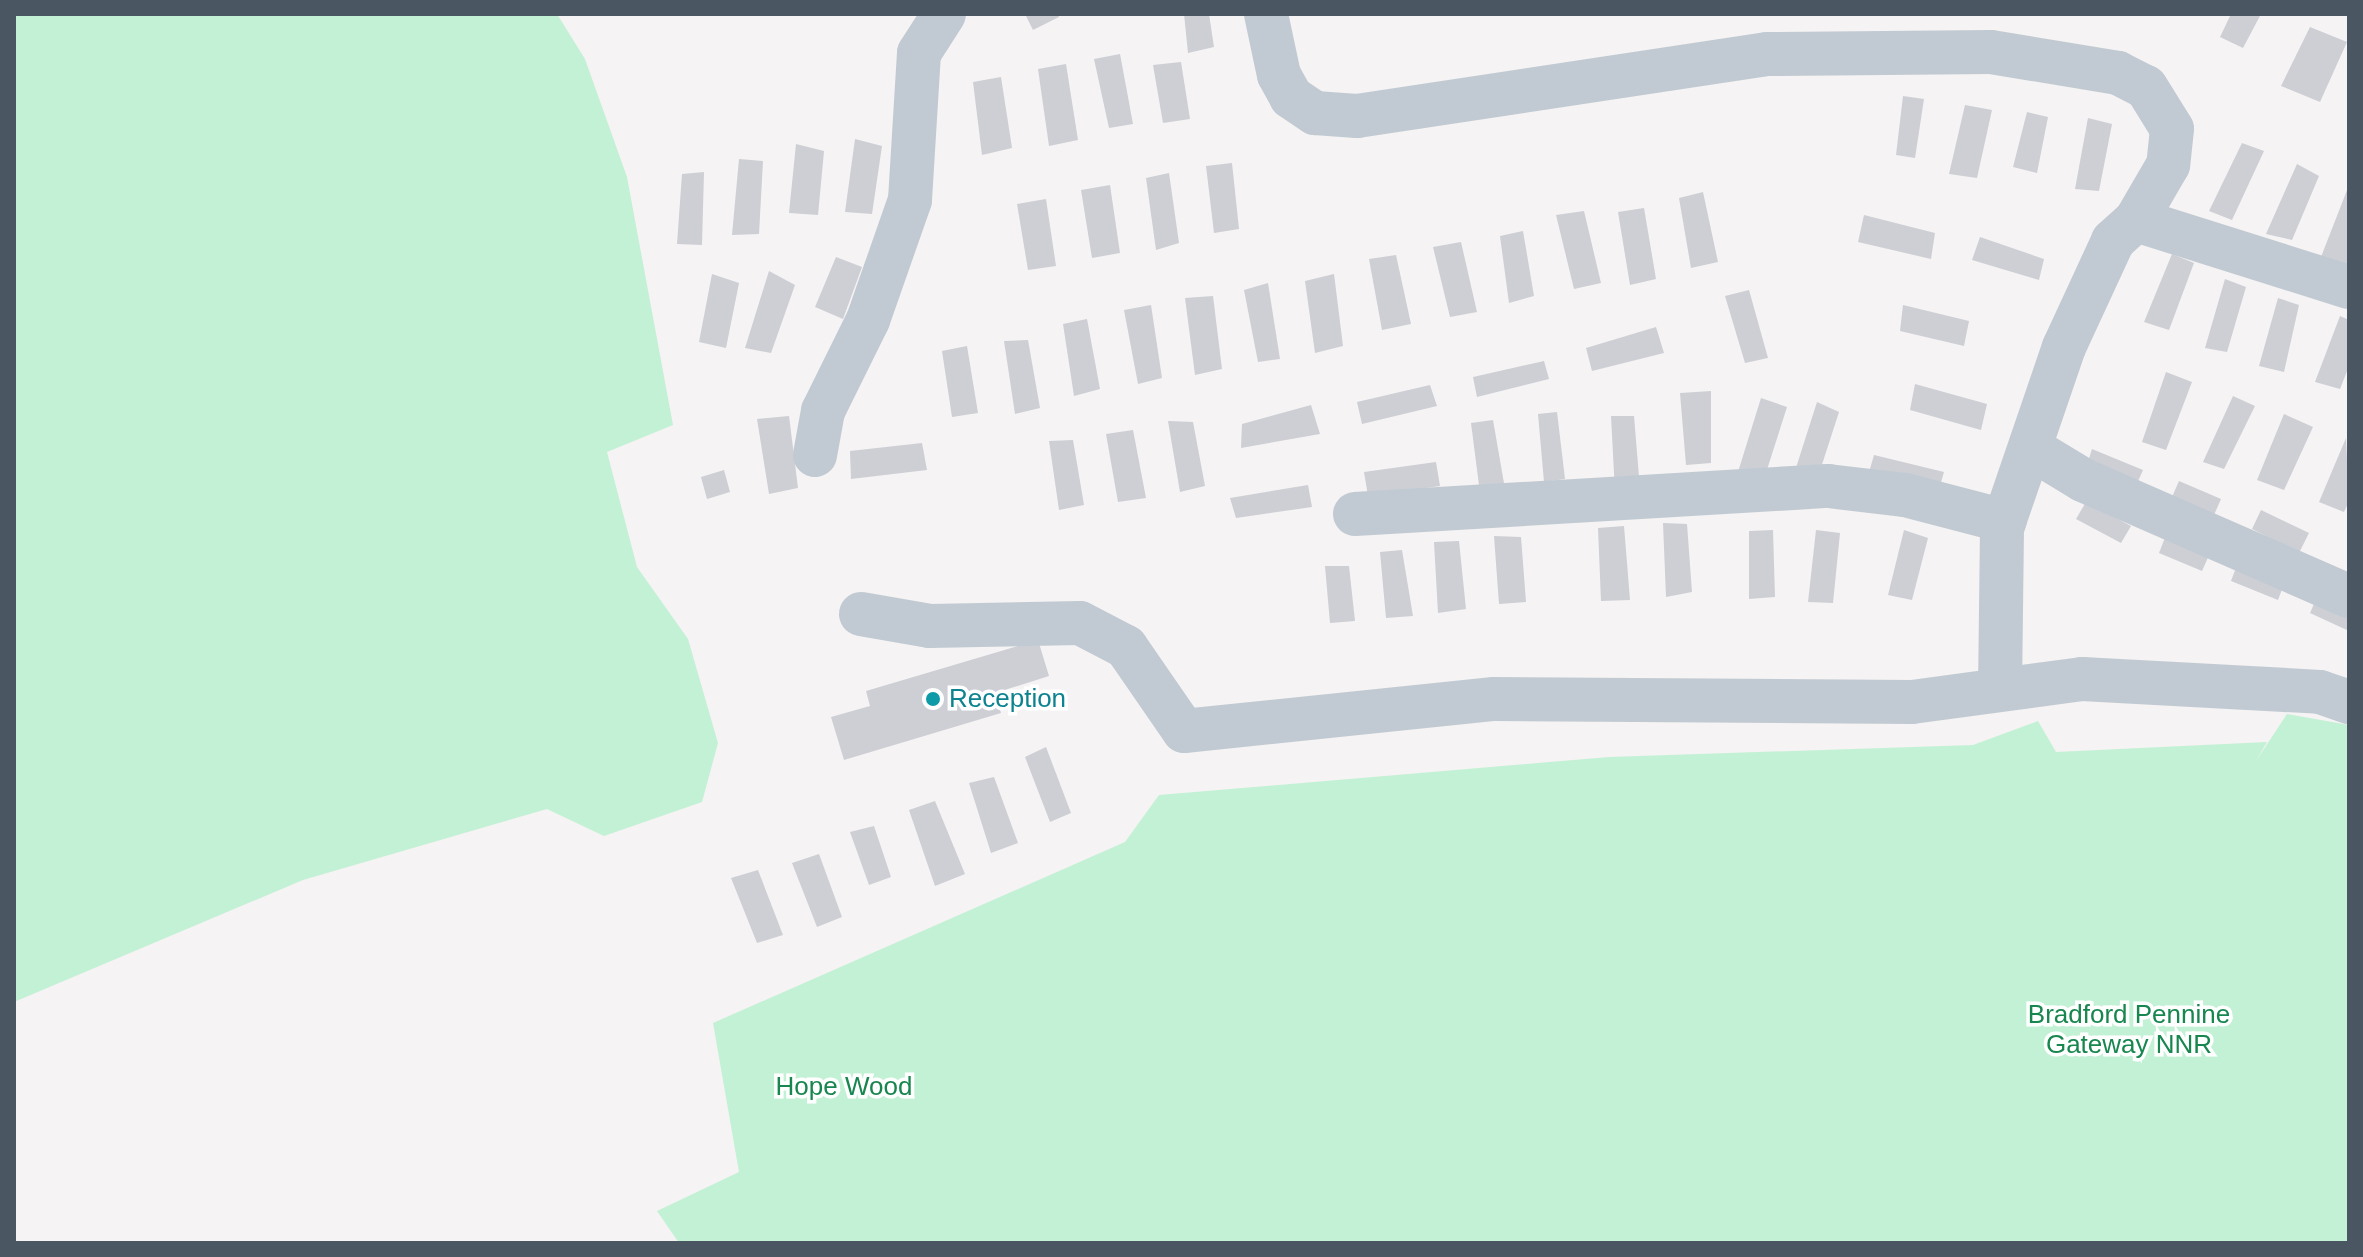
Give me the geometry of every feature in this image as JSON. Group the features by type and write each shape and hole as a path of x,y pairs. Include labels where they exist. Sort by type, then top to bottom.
{"street":[{"path":"815,455 823,411 868,320 910,200 919,53 944,14"},
{"path":"1266,14 1279,75 1291,97 1315,113 1357,116 1767,54 1991,52 2118,73 2157,97 2172,129 2161,185 2136,220 2113,241 2064,347 2032,449 2005,521 2000,688"},
{"path":"2136,220 2349,287"},
{"path":"2032,449 2083,480 2349,596"},
{"path":"1355,514 1828,486 1905,495 2005,521"},
{"path":"861,614 930,626 1080,623 1126,647 1184,731 1494,699 1912,702 2082,679 2320,692 2349,702"}],"green space":[{"path":"14,14 557,14 585,59 627,177 673,425 607,452 637,567 688,639 718,743 702,802 604,836 547,809 303,880 14,1002"},
{"path":"2287,714 2349,725 2349,1243 679,1243 657,1211 739,1172 713,1023 1125,842 1159,795 1609,757 1973,745 2038,721 2056,752 2267,742 2256,761"}],"building":[{"path":"1025,14 1058,14 1059,17 1033,30"},
{"path":"1184,14 1209,14 1214,47 1188,53"},
{"path":"2231,14 2261,14 2243,48 2220,37"},
{"path":"2310,27 2347,42 2320,102 2281,86"},
{"path":"1120,54 1133,124 1109,128 1094,59"},
{"path":"1181,62 1190,119 1163,123 1153,65"},
{"path":"1066,64 1078,140 1049,146 1038,69"},
{"path":"1001,77 1012,148 982,155 973,82"},
{"path":"1903,96 1924,99 1915,158 1896,155"},
{"path":"1965,105 1992,110 1977,178 1949,174"},
{"path":"2027,112 2048,117 2037,173 2013,167"},
{"path":"2088,118 2112,124 2099,191 2075,189"},
{"path":"855,139 882,146 872,214 845,212"},
{"path":"2242,143 2264,151 2232,220 2209,211"},
{"path":"796,144 824,151 818,215 789,213"},
{"path":"739,159 763,161 759,234 732,235"},
{"path":"1232,163 1239,229 1214,233 1206,166"},
{"path":"2297,164 2319,176 2292,240 2266,234"},
{"path":"704,172 702,245 677,244 682,174"},
{"path":"1169,173 1179,243 1156,250 1146,178"},
{"path":"1110,185 1120,253 1092,258 1081,190"},
{"path":"2349,185 2349,259 2347,264 2321,257"},
{"path":"1703,192 1718,262 1691,268 1679,198"},
{"path":"1046,199 1056,266 1028,270 1017,204"},
{"path":"1644,208 1656,279 1630,285 1618,212"},
{"path":"1584,211 1601,283 1574,289 1556,215"},
{"path":"1864,215 1935,233 1931,259 1858,242"},
{"path":"1523,231 1534,296 1509,303 1500,236"},
{"path":"1980,237 2044,259 2039,280 1972,260"},
{"path":"1461,242 1477,312 1450,317 1433,247"},
{"path":"2172,254 2194,263 2169,330 2144,322"},
{"path":"1396,255 1411,324 1382,330 1369,259"},
{"path":"836,257 862,267 843,319 815,307"},
{"path":"769,271 795,285 771,353 745,348"},
{"path":"712,274 739,283 726,348 699,342"},
{"path":"1334,274 1343,346 1315,353 1305,281"},
{"path":"2225,279 2246,287 2227,352 2205,348"},
{"path":"1268,283 1280,359 1258,362 1244,290"},
{"path":"1749,290 1768,358 1745,363 1725,296"},
{"path":"1213,296 1222,369 1195,375 1185,298"},
{"path":"2278,298 2299,305 2284,372 2259,366"},
{"path":"1151,305 1162,378 1138,384 1124,310"},
{"path":"1903,305 1969,321 1964,346 1900,331"},
{"path":"2340,316 2349,320 2349,366 2340,389 2315,382"},
{"path":"1087,319 1100,389 1074,396 1063,324"},
{"path":"1656,327 1664,353 1592,371 1586,348"},
{"path":"1028,340 1040,408 1015,414 1004,341"},
{"path":"967,346 978,413 952,417 942,351"},
{"path":"1544,361 1549,379 1477,397 1473,377"},
{"path":"2166,372 2192,382 2166,450 2142,442"},
{"path":"1915,384 1987,404 1981,430 1910,410"},
{"path":"1430,385 1437,406 1362,424 1357,402"},
{"path":"1711,391 1711,463 1686,465 1680,393"},
{"path":"2233,396 2255,406 2224,469 2203,462"},
{"path":"1761,398 1787,407 1764,479 1738,472"},
{"path":"1817,402 1839,412 1817,480 1794,474"},
{"path":"1311,405 1320,434 1241,448 1242,424"},
{"path":"1557,412 1565,479 1544,482 1538,414"},
{"path":"2284,414 2313,427 2284,490 2257,480"},
{"path":"789,416 798,488 769,494 757,419"},
{"path":"1611,416 1634,416 1640,489 1615,492"},
{"path":"1493,420 1505,489 1480,493 1471,423"},
{"path":"1168,421 1193,422 1205,486 1180,492"},
{"path":"1133,430 1146,498 1118,502 1106,434"},
{"path":"2346,438 2349,501 2344,512 2319,502"},
{"path":"1073,440 1084,505 1059,510 1049,441"},
{"path":"922,443 927,470 851,479 850,451"},
{"path":"2092,449 2143,470 2135,488 2087,465"},
{"path":"1874,455 1944,472 1938,493 1867,479"},
{"path":"1436,462 1440,486 1368,496 1364,472"},
{"path":"724,470 730,492 707,499 701,477"},
{"path":"2179,481 2221,499 2214,515 2172,497"},
{"path":"1308,485 1312,507 1236,518 1230,498"},
{"path":"2086,502 2131,526 2121,543 2076,519"},
{"path":"2261,510 2309,533 2299,553 2252,529"},
{"path":"1663,523 1687,524 1692,592 1666,597"},
{"path":"1624,526 1630,600 1601,601 1598,528"},
{"path":"1773,530 1775,597 1749,599 1749,531"},
{"path":"1816,530 1840,533 1833,603 1808,602"},
{"path":"1904,530 1928,538 1912,600 1888,595"},
{"path":"2166,535 2210,553 2202,571 2159,553"},
{"path":"1494,536 1521,537 1526,602 1499,604"},
{"path":"1459,541 1466,609 1438,613 1434,542"},
{"path":"1402,550 1413,616 1386,618 1380,552"},
{"path":"2237,565 2284,584 2278,600 2231,581"},
{"path":"1325,566 1349,566 1355,621 1330,623"},
{"path":"2317,597 2349,612 2349,631 2310,613"},
{"name":"Reception","path":"1038,640 1049,676 995,693 1001,713 844,760 831,717 870,706 866,691"},
{"path":"1046,747 1071,813 1050,822 1025,757"},
{"path":"994,777 1018,843 991,853 969,783"},
{"path":"935,801 965,874 935,886 909,810"},
{"path":"874,826 891,877 869,885 850,832"},
{"path":"819,854 842,917 817,927 792,863"},
{"path":"758,870 783,935 757,943 731,878"}],"place":[{"name":"Reception","path":"933,699"}],"park label":[{"name":"Bradford Pennine Gateway NNR","path":"2129,1030"},
{"name":"Hope Wood","path":"844,1087"}]}
